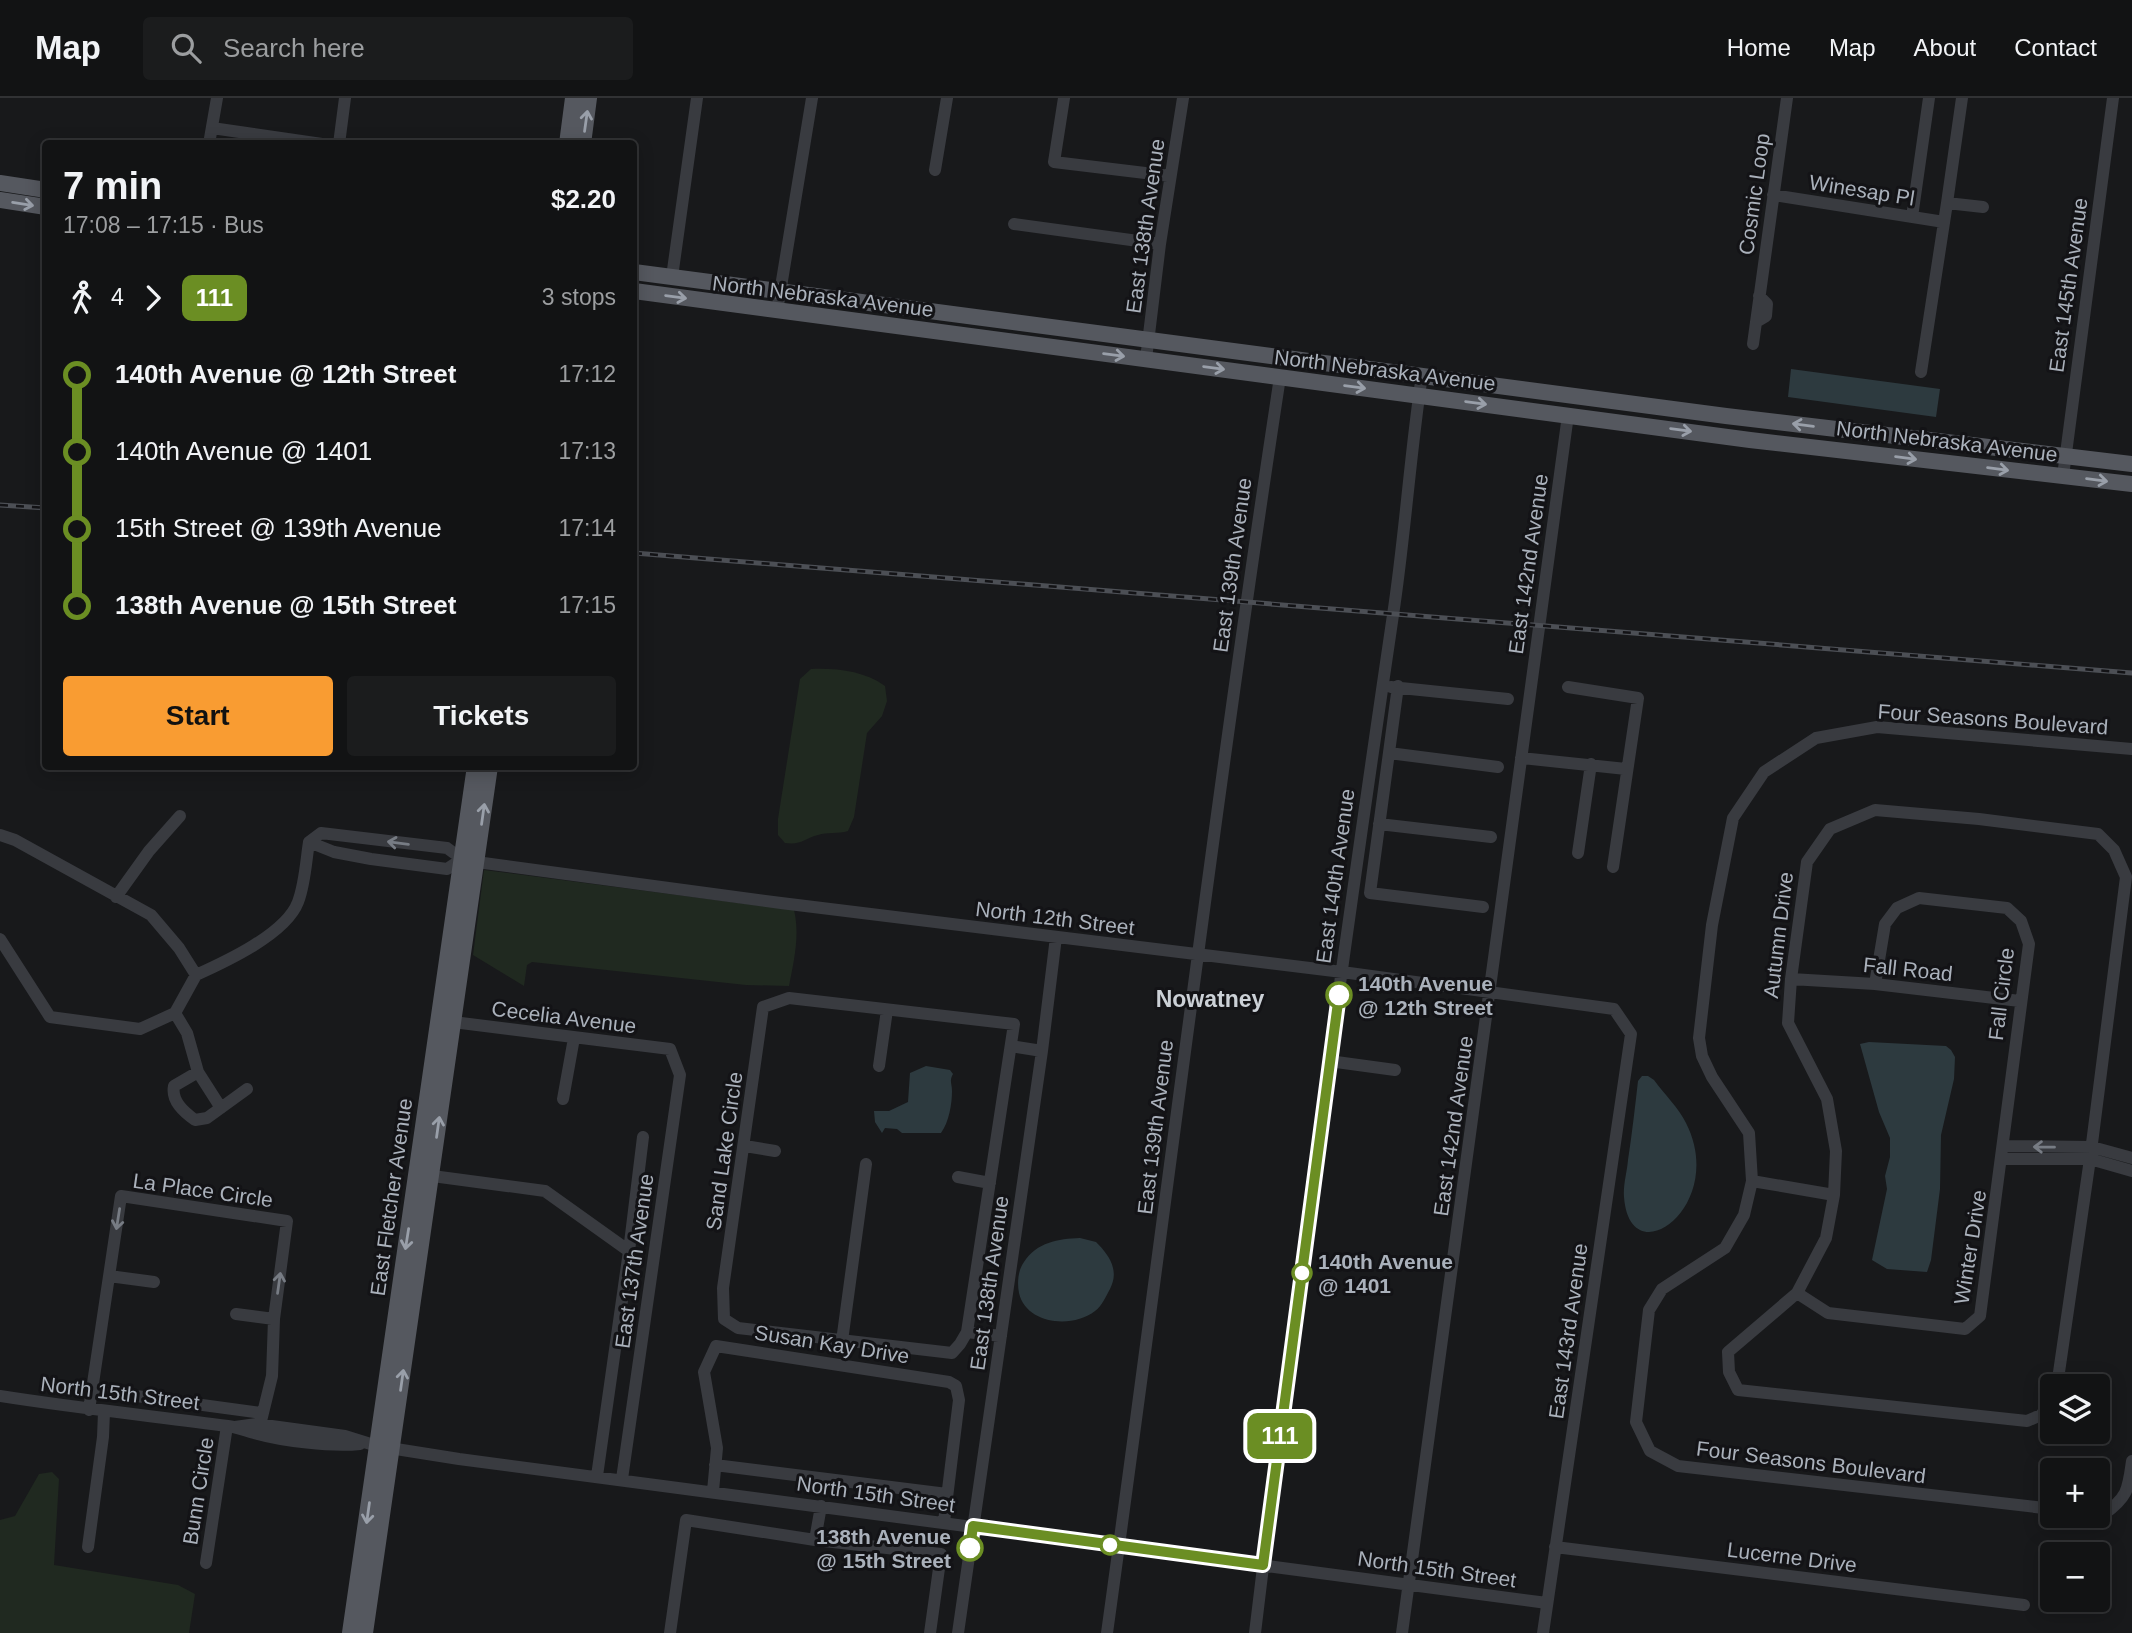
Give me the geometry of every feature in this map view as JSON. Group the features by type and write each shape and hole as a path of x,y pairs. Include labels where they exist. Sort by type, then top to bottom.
{"main road":[{"path":"568,140 573,98"},
{"path":"584,140 589,98"},
{"path":"0,183 42,189"},
{"path":"0,201 42,206"},
{"name":"North Nebraska Avenue","path":"637,271 1554,393 2132,464"},
{"name":"North Nebraska Avenue","path":"637,291 1750,440 2132,484"},
{"path":"831,317 853,313 921,319 930,310"},
{"path":"958,335 977,327 1013,332 1081,330"},
{"path":"1401,393 1404,372"},
{"path":"1554,393 1563,400 1568,415"},
{"name":"East Fletcher Avenue","path":"350,1633 379,1446 453,1022 475,770"},
{"name":"East Fletcher Avenue","path":"425,1175 451,923 469,861 489,770"},
{"path":"451,923 455,950 450,991 453,1022"},
{"name":"East Fletcher Avenue","path":"365,1633 379,1446"}],"street":[{"path":"210,140 217,98"},
{"path":"672,277 697,98"},
{"path":"777,312 811,98"},
{"path":"935,170 947,98"},
{"path":"1064,98 1054,162 1170,176"},
{"name":"East 138th Avenue","path":"1146,359 1160,244 1183,98"},
{"name":"Cosmic Loop","path":"1753,344 1756,322 1766,316 1767,304 1759,296 1787,98"},
{"path":"1912,217 1929,98"},
{"path":"1921,372 1962,98"},
{"name":"East 145th Avenue","path":"2063,476 2113,98"},
{"path":"339,140 342,102"},
{"path":"212,128 294,140"},
{"name":"Winesap Pl","path":"1773,195 1944,222"},
{"path":"1947,203 1983,207"},
{"path":"1013,224 1160,244"},
{"name":"East 140th Avenue","path":"1255,1633 1329,1061 1393,613 1422,375"},
{"name":"East 139th Avenue","path":"1107,1633 1245,601 1280,377"},
{"name":"East 142nd Avenue","path":"1402,1633 1568,415"},
{"path":"1395,710 1380,693 1394,685 1507,699"},
{"path":"1398,686 1370,893 1483,907"},
{"path":"1568,687 1638,698 1613,867"},
{"name":"Four Seasons Boulevard","path":"2040,1508 1678,1466 1650,1451 1636,1422 1649,1310 1662,1289 1725,1248 1744,1215 1752,1181 1749,1132 1712,1077 1702,1056 1699,1038 1712,925 1733,818 1764,772 1816,738 1877,727 2132,750"},
{"path":"1389,753 1498,767"},
{"path":"1521,758 1626,769"},
{"path":"1578,853 1591,764"},
{"name":"Autumn Drive","path":"2040,1415 2027,1421 1738,1390 1729,1372 1728,1352 1797,1293 1826,1238 1834,1195 1836,1151 1827,1099 1788,1023 1791,979 1807,862 1830,829 1875,810 1979,819 2098,834 2114,850 2126,877 2091,1153 2059,1374"},
{"path":"116,897 149,851 180,816"},
{"path":"1379,824 1491,837"},
{"path":"0,939 50,1017 140,1029 175,1013 196,975 255,945 283,922 298,904 309,842 321,833 447,848 469,861"},
{"path":"0,835 15,840 151,915 179,948 196,975"},
{"path":"309,842 334,852 447,869 469,861"},
{"name":"North 12th Street","path":"469,861 1614,1009 1631,1034"},
{"name":"Fall Circle","path":"1875,984 1885,923 1897,908 1919,898 2007,908 2021,921 2029,944 2003,1153"},
{"name":"East 138th Avenue","path":"958,1633 1056,937"},
{"name":"Fall Road","path":"1791,979 1875,984 2020,1001"},
{"name":"Sand Lake Circle","path":"967,1332 952,1353 738,1328 724,1319 723,1288 763,1007 789,998 1014,1024 1011,1046"},
{"path":"879,1066 887,1010"},
{"path":"175,1013 187,1032 198,1072 221,1108"},
{"name":"Cecelia Avenue","path":"453,1022 670,1049"},
{"name":"East 143rd Avenue","path":"1543,1633 1631,1034"},
{"path":"563,1099 574,1038"},
{"path":"1001,1336 967,1332 1011,1046 1042,1051"},
{"name":"East 137th Avenue","path":"622,1479 680,1075 670,1049"},
{"path":"1329,1061 1395,1070"},
{"path":"198,1072 174,1086 173,1092 182,1110 195,1120 206,1118 247,1089"},
{"path":"597,1476 643,1137"},
{"path":"745,1146 775,1151"},
{"path":"2003,1153 2091,1153 2132,1158"},
{"name":"Winter Drive","path":"1797,1293 1828,1313 1965,1329 1980,1316 2003,1153"},
{"path":"2091,1153 2132,1171"},
{"path":"842,1341 866,1164"},
{"path":"425,1175 545,1191 629,1251"},
{"path":"958,1177 990,1183"},
{"path":"1752,1181 1834,1195"},
{"name":"La Place Circle","path":"89,1410 121,1196 287,1221 274,1320 272,1376 261,1419"},
{"path":"109,1276 154,1282"},
{"path":"236,1314 274,1320"},
{"name":"Susan Kay Drive","path":"713,1491 717,1448 704,1372 716,1346 949,1382 956,1386 959,1399 943,1522"},
{"path":"92,1390 261,1419"},
{"name":"North 15th Street","path":"0,1396 231,1427 255,1434 344,1446 379,1446"},
{"path":"88,1547 104,1412"},
{"name":"North 15th Street","path":"231,1427 261,1419 345,1436 379,1446 459,1459 1547,1603"},
{"name":"Bunn Circle","path":"206,1563 231,1427"},
{"path":"2110,1509 2127,1493 2132,1461"},
{"path":"715,1465 947,1494"},
{"path":"815,1540 821,1506"},
{"path":"670,1633 686,1520 815,1540 941,1554 930,1633"},
{"name":"Lucerne Drive","path":"1555,1547 2024,1605"}],"shaded area":[{"path":"1791,369 1940,389 1936,417 1788,397"},
{"path":"811,669 840,670 868,677 885,686 887,701 882,716 867,733 854,817 848,831 821,834 795,843 785,843 778,835 778,819 800,679"},
{"path":"484,870 794,910 796,938 789,986 746,985 532,962 527,965 524,986 473,955"},
{"path":"1869,1042 1946,1046 1955,1057 1954,1079 1941,1135 1940,1189 1927,1272 1887,1269 1872,1260 1887,1189 1885,1176 1890,1157 1890,1138 1879,1112 1860,1044"},
{"path":"926,1066 950,1070 953,1074 950,1113 941,1133 902,1133 897,1129 885,1128 882,1133 875,1122 874,1111 889,1111 908,1102 910,1073"},
{"path":"1642,1076 1654,1080 1679,1112 1686,1123 1696,1153 1695,1181 1686,1204 1673,1221 1657,1231 1642,1231 1630,1220 1624,1197 1638,1081"},
{"path":"1080,1238 1096,1242 1109,1257 1114,1274 1110,1289 1100,1306 1085,1317 1063,1321 1040,1317 1023,1303 1019,1293 1018,1277 1022,1265 1029,1255 1042,1246"},
{"path":"52,1472 59,1479 54,1565 178,1585 195,1594 189,1633 0,1633 0,1520 15,1516 39,1474"}],"railway":[{"path":"0,505 42,508"},
{"path":"637,553 2132,673"}],"bus line":[{"name":"111","path":"970,1548 973,1526 1263,1565 1339,995"}],"place":[{"name":"140th Avenue @ 12th Street","path":"1339,995"},
{"name":"140th Avenue @ 1401","path":"1302,1273"},
{"name":"138th Avenue @ 15th Street","path":"970,1548"}],"district":[{"name":"Nowatney","path":"1210,999"}]}
